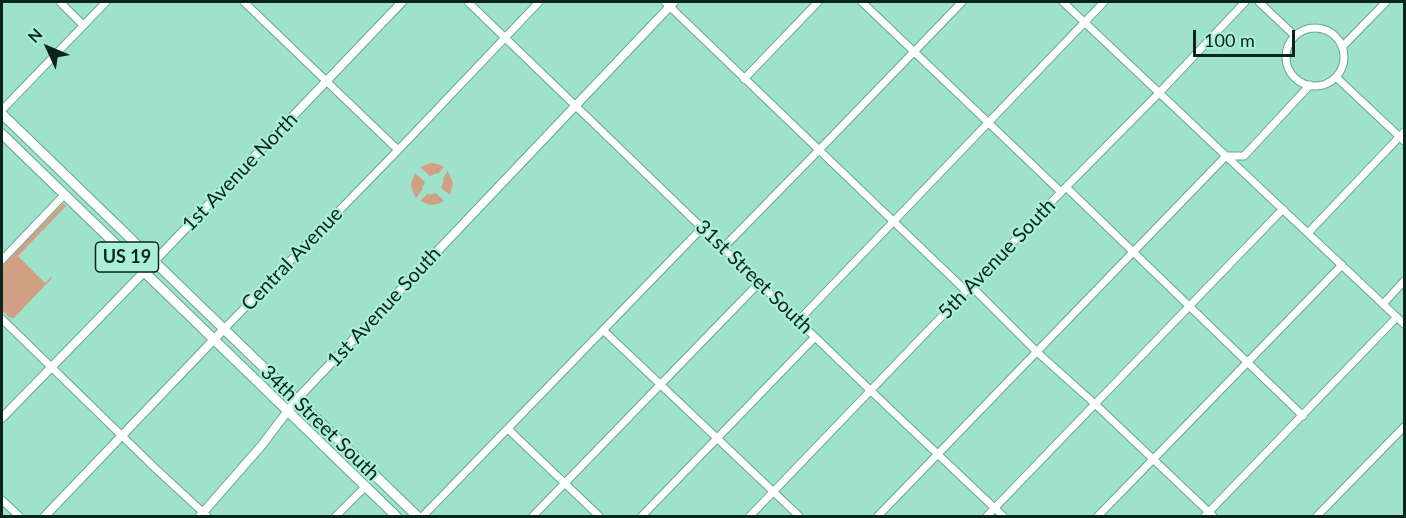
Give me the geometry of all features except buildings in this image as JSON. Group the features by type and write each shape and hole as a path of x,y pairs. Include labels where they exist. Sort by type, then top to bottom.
{"highway":[{"name":"US 19","path":"2,112 224,330"},
{"name":"US 19","path":"2,134 213,340"},
{"path":"42,173 68,189 81,190"},
{"name":"34th Street South","path":"224,330 417,516"},
{"name":"34th Street South","path":"213,340 396,516"},
{"path":"322,446 330,441 352,462 359,461"},
{"path":"368,490 380,489 408,516"}],"main road":[{"name":"1st Avenue North","path":"2,418 402,2"},
{"name":"1st Avenue South","path":"203,515 262,445 296,400 670,3"},
{"name":"Central Avenue","path":"45,516 224,330"}],"street":[{"path":"60,2 84,25"},
{"path":"2,112 106,2"},
{"path":"244,2 398,150"},
{"name":"31st Street South","path":"468,2 1003,516"},
{"name":"Central Avenue","path":"224,330 539,2"},
{"path":"744,79 818,2"},
{"path":"862,2 988,122 1133,252 1303,416"},
{"path":"723,248 962,2"},
{"path":"1063,2 1404,324"},
{"path":"798,321 1104,2"},
{"name":"5th Avenue South","path":"750,516 1245,2"},
{"path":"1259,2 1295,36"},
{"path":"1342,47 1386,2"},
{"path":"670,3 744,79 894,221 1095,404 1209,515 1398,317"},
{"path":"1312,28 1330,33 1342,47 1343,63 1336,77 1322,85 1310,85 1297,80 1287,64 1286,54 1295,36 1312,28"},
{"path":"1308,233 1403,137 1336,77"},
{"path":"878,516 1227,156 1244,156 1310,85"},
{"path":"2,260 64,195"},
{"path":"987,516 1283,209"},
{"path":"423,516 702,228"},
{"path":"1098,516 1342,265"},
{"path":"1383,304 1404,281"},
{"path":"533,516 759,283"},
{"path":"2,319 203,515"},
{"path":"603,330 798,516"},
{"path":"642,516 815,337"},
{"path":"1317,516 1404,427"},
{"path":"508,429 599,516"},
{"path":"336,516 368,490"},
{"path":"2,500 19,516"}],"shaded area":[{"path":"431,163 444,167 438,174 430,176 420,167"},
{"path":"448,171 453,183 450,195 441,188 443,178"},
{"path":"415,173 425,182 416,198 411,184"},
{"path":"428,193 429,195 436,193 444,201 430,205 420,201"},
{"path":"63,203 66,206 18,256 45,283 52,278 14,318 10,318 2,310 2,266"}]}
